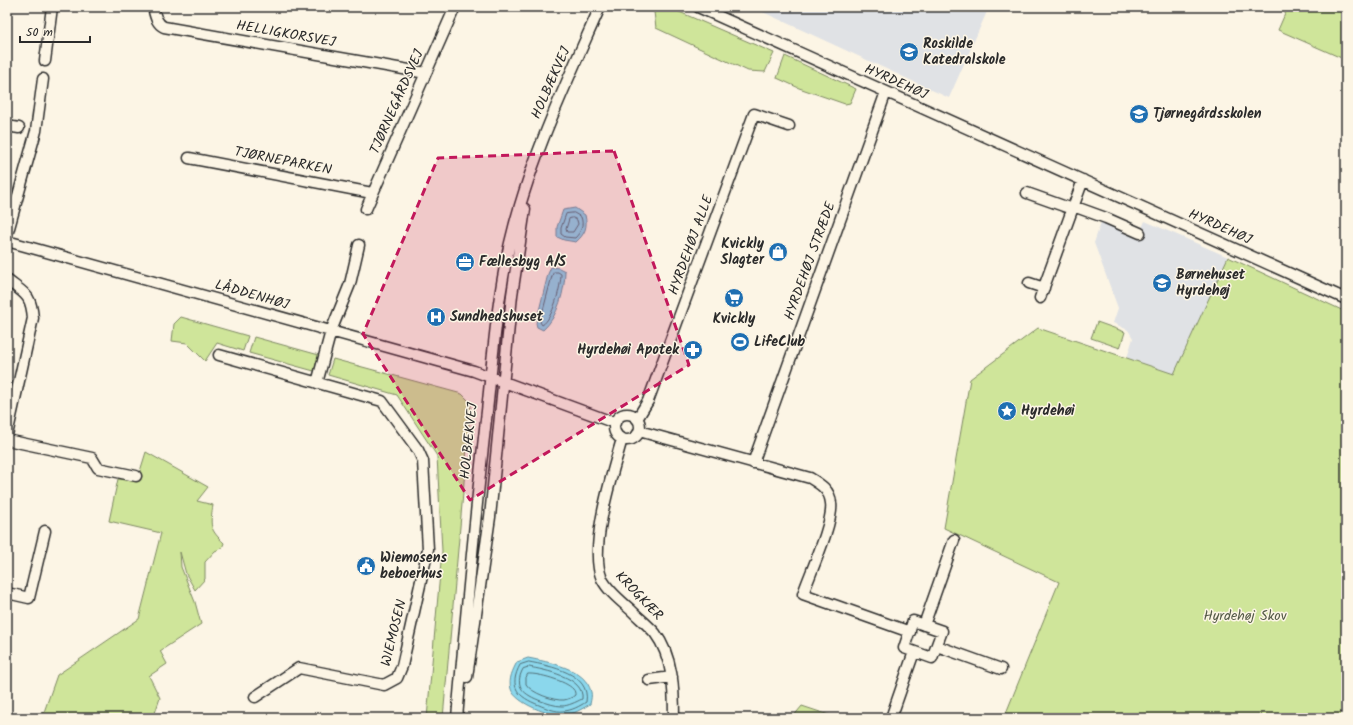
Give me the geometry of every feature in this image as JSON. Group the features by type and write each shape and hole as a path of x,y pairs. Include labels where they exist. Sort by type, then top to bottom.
{"street":[{"path":"46,61 52,7"},
{"name":"HELLIGKORSVEJ","path":"153,7 159,25 164,27 426,74"},
{"name":"TJØRNEGÅRDSVEJ","path":"366,209 455,7"},
{"name":"HOLBÆKVEJ","path":"459,718 470,575 490,377 502,280 510,242 531,171 560,95 600,7"},
{"name":"HYRDEHØJ","path":"698,7 948,121 1083,180 1346,299"},
{"path":"7,235 36,131 43,79"},
{"name":"HYRDEHØJ STRÆDE","path":"753,463 886,92"},
{"name":"HYRDEHØJ ALLE","path":"637,419 648,401 754,114 789,126"},
{"path":"7,126 19,128"},
{"name":"TJØRNEPARKEN","path":"189,158 372,193"},
{"name":"HOLBÆKVEJ","path":"459,718 490,517 512,295 531,171"},
{"path":"1040,298 1083,180"},
{"path":"1027,193 1106,218 1140,233"},
{"name":"LÅDDENHØJ","path":"7,241 474,371 503,382"},
{"path":"317,383 331,331 350,284 360,245"},
{"path":"7,280 26,294 32,304 33,318 7,436"},
{"path":"1029,283 1044,288"},
{"name":"WIEMOSEN","path":"219,355 382,401 418,450 423,461 428,550 402,666 397,678 384,686 299,668 254,697"},
{"path":"503,382 615,422"},
{"path":"625,414 637,419 640,427 634,438 626,440 622,439 615,432 615,422 621,416 625,414"},
{"path":"639,431 810,478 822,485 831,502 831,517 803,594 910,632"},
{"name":"KROGKÆR","path":"622,439 606,497 599,539 599,567 602,579 611,591 655,633 668,659 672,677 674,718"},
{"path":"7,440 92,458 98,468 136,476"},
{"path":"7,593 29,598 44,531"},
{"path":"924,625 954,540"},
{"path":"914,621 942,632 932,658 904,648 910,632 914,621"},
{"path":"936,646 1001,669"},
{"path":"891,718 914,652"},
{"path":"649,680 672,677"}],"highlighted area":[{"path":"614,151 689,365 470,500 363,334 438,158"}],"shaded area":[{"name":"Roskilde Katedralskole","path":"752,7 989,7 949,98"},
{"name":"Børnehuset Hyrdehøj","path":"1145,221 1228,257 1174,374 1127,358 1133,338 1128,330 1113,323 1118,308 1094,243 1101,222 1138,237"}],"green space":[{"path":"655,7 668,7 774,53 765,72 748,71 656,28 654,12"},
{"path":"1288,7 1346,7 1346,60 1278,30"},
{"path":"785,56 856,89 850,103 845,104 799,88 777,78"},
{"name":"Hyrdehøj Skov","path":"1228,257 1346,312 1346,718 1004,718 1059,582 944,528 970,379 1038,328 1174,374"},
{"path":"181,317 248,336 243,351 217,343 205,361 187,343 172,341 174,324"},
{"path":"1097,322 1125,332 1120,348 1091,338"},
{"path":"254,337 319,355 314,371 249,353"},
{"path":"333,359 462,394 471,403 443,718 427,718 442,551 437,456 397,395 328,375"},
{"path":"146,452 208,487 197,501 213,505 211,522 213,530 224,543 222,548 215,551 205,562 205,579 195,590 186,574 180,552 181,567 195,602 201,624 160,651 167,664 149,676 160,698 154,716 156,718 34,718 44,712 57,675 139,619 161,533 109,521 118,479 137,481"},
{"path":"802,706 838,718 792,718"}],"water":[{"path":"575,208 585,215 586,227 584,233 576,242 557,237 557,227 563,210"},
{"path":"551,267 559,268 565,271 564,286 557,311 543,330 537,327 536,323"},
{"path":"528,658 555,664 582,677 588,684 591,692 590,704 572,714 559,715 534,708 519,699 511,689 511,678 517,662"}],"place":[{"name":"Roskilde Katedralskole","path":"909,52"},
{"name":"Tjørnegårdsskolen","path":"1139,114"},
{"name":"Kvickly Slagter","path":"778,252"},
{"name":"Fællesbyg A/S","path":"465,262"},
{"name":"Børnehuset Hyrdehøj","path":"1162,283"},
{"name":"Kvickly","path":"734,298"},
{"name":"Sundhedshuset","path":"436,317"},
{"name":"LifeClub","path":"740,342"},
{"name":"Hyrdehøi Apotek","path":"693,350"},
{"name":"Hyrdehøi","path":"1007,411"},
{"name":"Wiemosens beboerhus","path":"366,566"}]}
